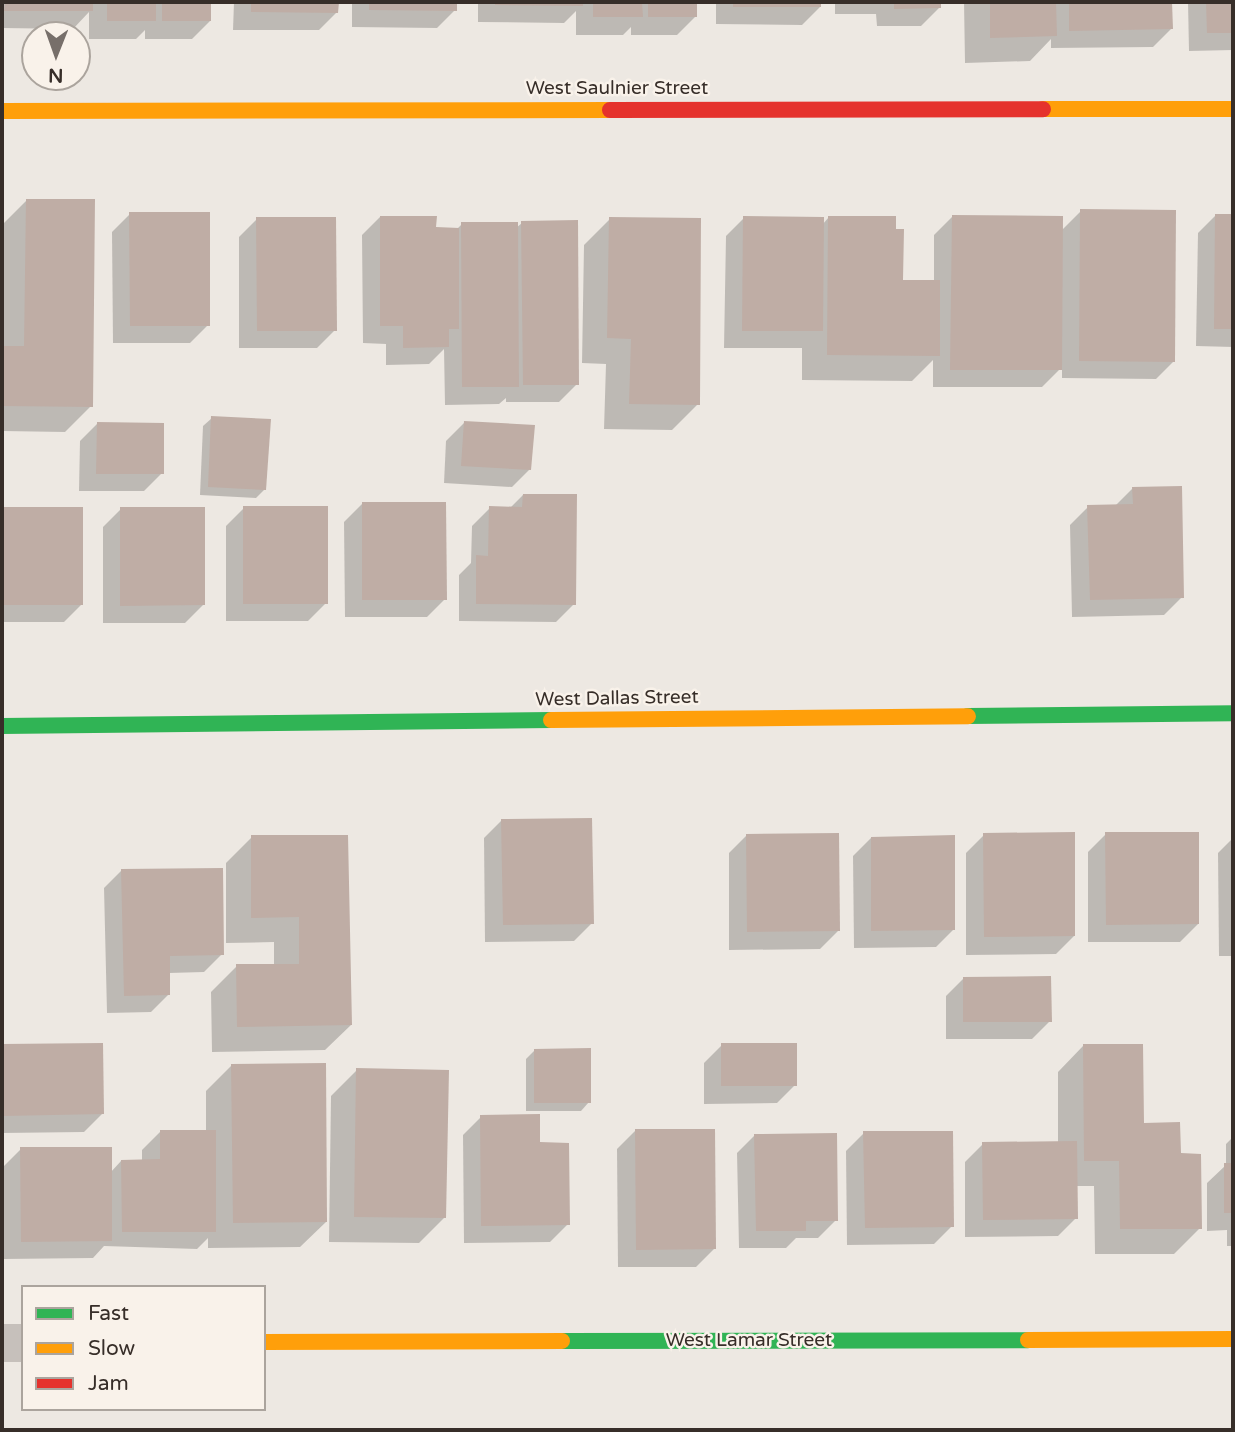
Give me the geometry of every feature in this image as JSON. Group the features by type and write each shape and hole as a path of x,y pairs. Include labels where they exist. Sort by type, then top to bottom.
{"street":[{"name":"West Saulnier Street","path":"2,111 1233,109"},
{"name":"West Dallas Street","path":"2,726 1233,713"},
{"name":"West Lamar Street","path":"266,1342 1233,1339"},
{"path":"2,1343 21,1343"}],"building":[{"path":"5,2 93,2 93,11 4,11"},
{"path":"107,2 156,2 156,21 107,21"},
{"path":"162,2 211,2 211,21 162,21"},
{"path":"251,2 339,2 338,13 251,12"},
{"path":"369,2 457,2 457,11 369,10"},
{"path":"495,2 583,2 583,6 495,5"},
{"path":"593,2 642,2 643,17 593,17"},
{"path":"648,2 697,2 697,17 648,17"},
{"path":"733,2 821,2 821,7 733,7"},
{"path":"894,2 941,2 941,8 894,9"},
{"path":"990,2 1056,2 1057,36 990,38"},
{"path":"1069,2 1172,2 1173,29 1069,31"},
{"path":"1206,2 1233,2 1233,33 1207,33"},
{"path":"26,199 95,199 93,407 2,406 2,346 24,346"},
{"path":"1080,209 1176,210 1175,362 1079,361"},
{"path":"129,212 210,212 210,326 130,326"},
{"path":"1215,214 1233,214 1233,329 1214,329"},
{"path":"952,215 1063,216 1062,370 950,370"},
{"path":"380,216 437,216 436,227 459,228 459,329 449,329 449,347 403,348 403,326 380,326"},
{"path":"743,216 824,217 823,331 742,331"},
{"path":"828,216 896,216 896,229 904,229 903,280 940,280 940,356 827,355"},
{"path":"256,217 336,217 337,331 257,331"},
{"path":"609,217 701,218 700,405 629,404 631,339 607,338"},
{"path":"578,220 579,385 523,385 521,221"},
{"path":"461,222 518,222 519,387 462,387"},
{"path":"211,416 271,419 266,490 208,487"},
{"path":"464,421 535,425 531,470 461,466"},
{"path":"97,422 164,423 164,474 96,474"},
{"path":"1182,486 1184,598 1090,600 1087,505 1133,504 1132,487"},
{"path":"523,494 577,494 576,605 476,604 476,555 488,556 489,506 522,507"},
{"path":"362,502 446,502 447,600 362,600"},
{"path":"243,506 328,506 328,604 243,604"},
{"path":"2,507 83,507 83,605 2,605"},
{"path":"120,507 205,507 205,605 120,606"},
{"path":"592,818 594,924 503,925 501,819"},
{"path":"1075,832 1075,936 984,937 983,833"},
{"path":"1105,832 1199,832 1199,924 1106,925"},
{"path":"839,833 840,931 747,932 746,834"},
{"path":"251,835 348,835 352,1025 237,1027 236,964 299,964 299,917 251,918"},
{"path":"955,835 955,930 871,931 871,837"},
{"path":"223,868 224,955 170,956 170,995 124,996 121,869"},
{"path":"1051,976 1052,1022 963,1022 963,977"},
{"path":"103,1043 104,1114 2,1116 2,1044"},
{"path":"721,1043 797,1043 797,1086 721,1086"},
{"path":"1083,1044 1143,1044 1144,1123 1180,1122 1181,1153 1201,1154 1202,1229 1120,1229 1119,1161 1084,1161"},
{"path":"591,1048 591,1103 534,1103 534,1049"},
{"path":"326,1063 327,1222 233,1223 231,1064"},
{"path":"356,1068 449,1070 446,1218 354,1217"},
{"path":"540,1114 540,1142 569,1143 570,1225 481,1226 480,1115"},
{"path":"635,1129 715,1129 716,1249 636,1250"},
{"path":"160,1130 216,1130 216,1232 122,1232 121,1160 160,1159"},
{"path":"863,1131 953,1131 954,1227 865,1228"},
{"path":"837,1133 838,1221 806,1221 806,1231 756,1231 754,1134"},
{"path":"1077,1141 1078,1219 983,1220 982,1142"},
{"path":"20,1147 112,1147 112,1241 21,1242"},
{"path":"1224,1163 1233,1163 1233,1213 1224,1213"}],"traffic: fast":[{"path":"968,716 1233,713"},
{"path":"2,726 551,720"},
{"path":"562,1341 1028,1340"}],"traffic: slow":[{"path":"1043,109 1233,109"},
{"path":"2,111 610,110"},
{"path":"551,720 968,716"},
{"path":"1028,1340 1233,1339"},
{"path":"266,1342 562,1341"}],"traffic: jam":[{"path":"610,110 1043,109"}]}
